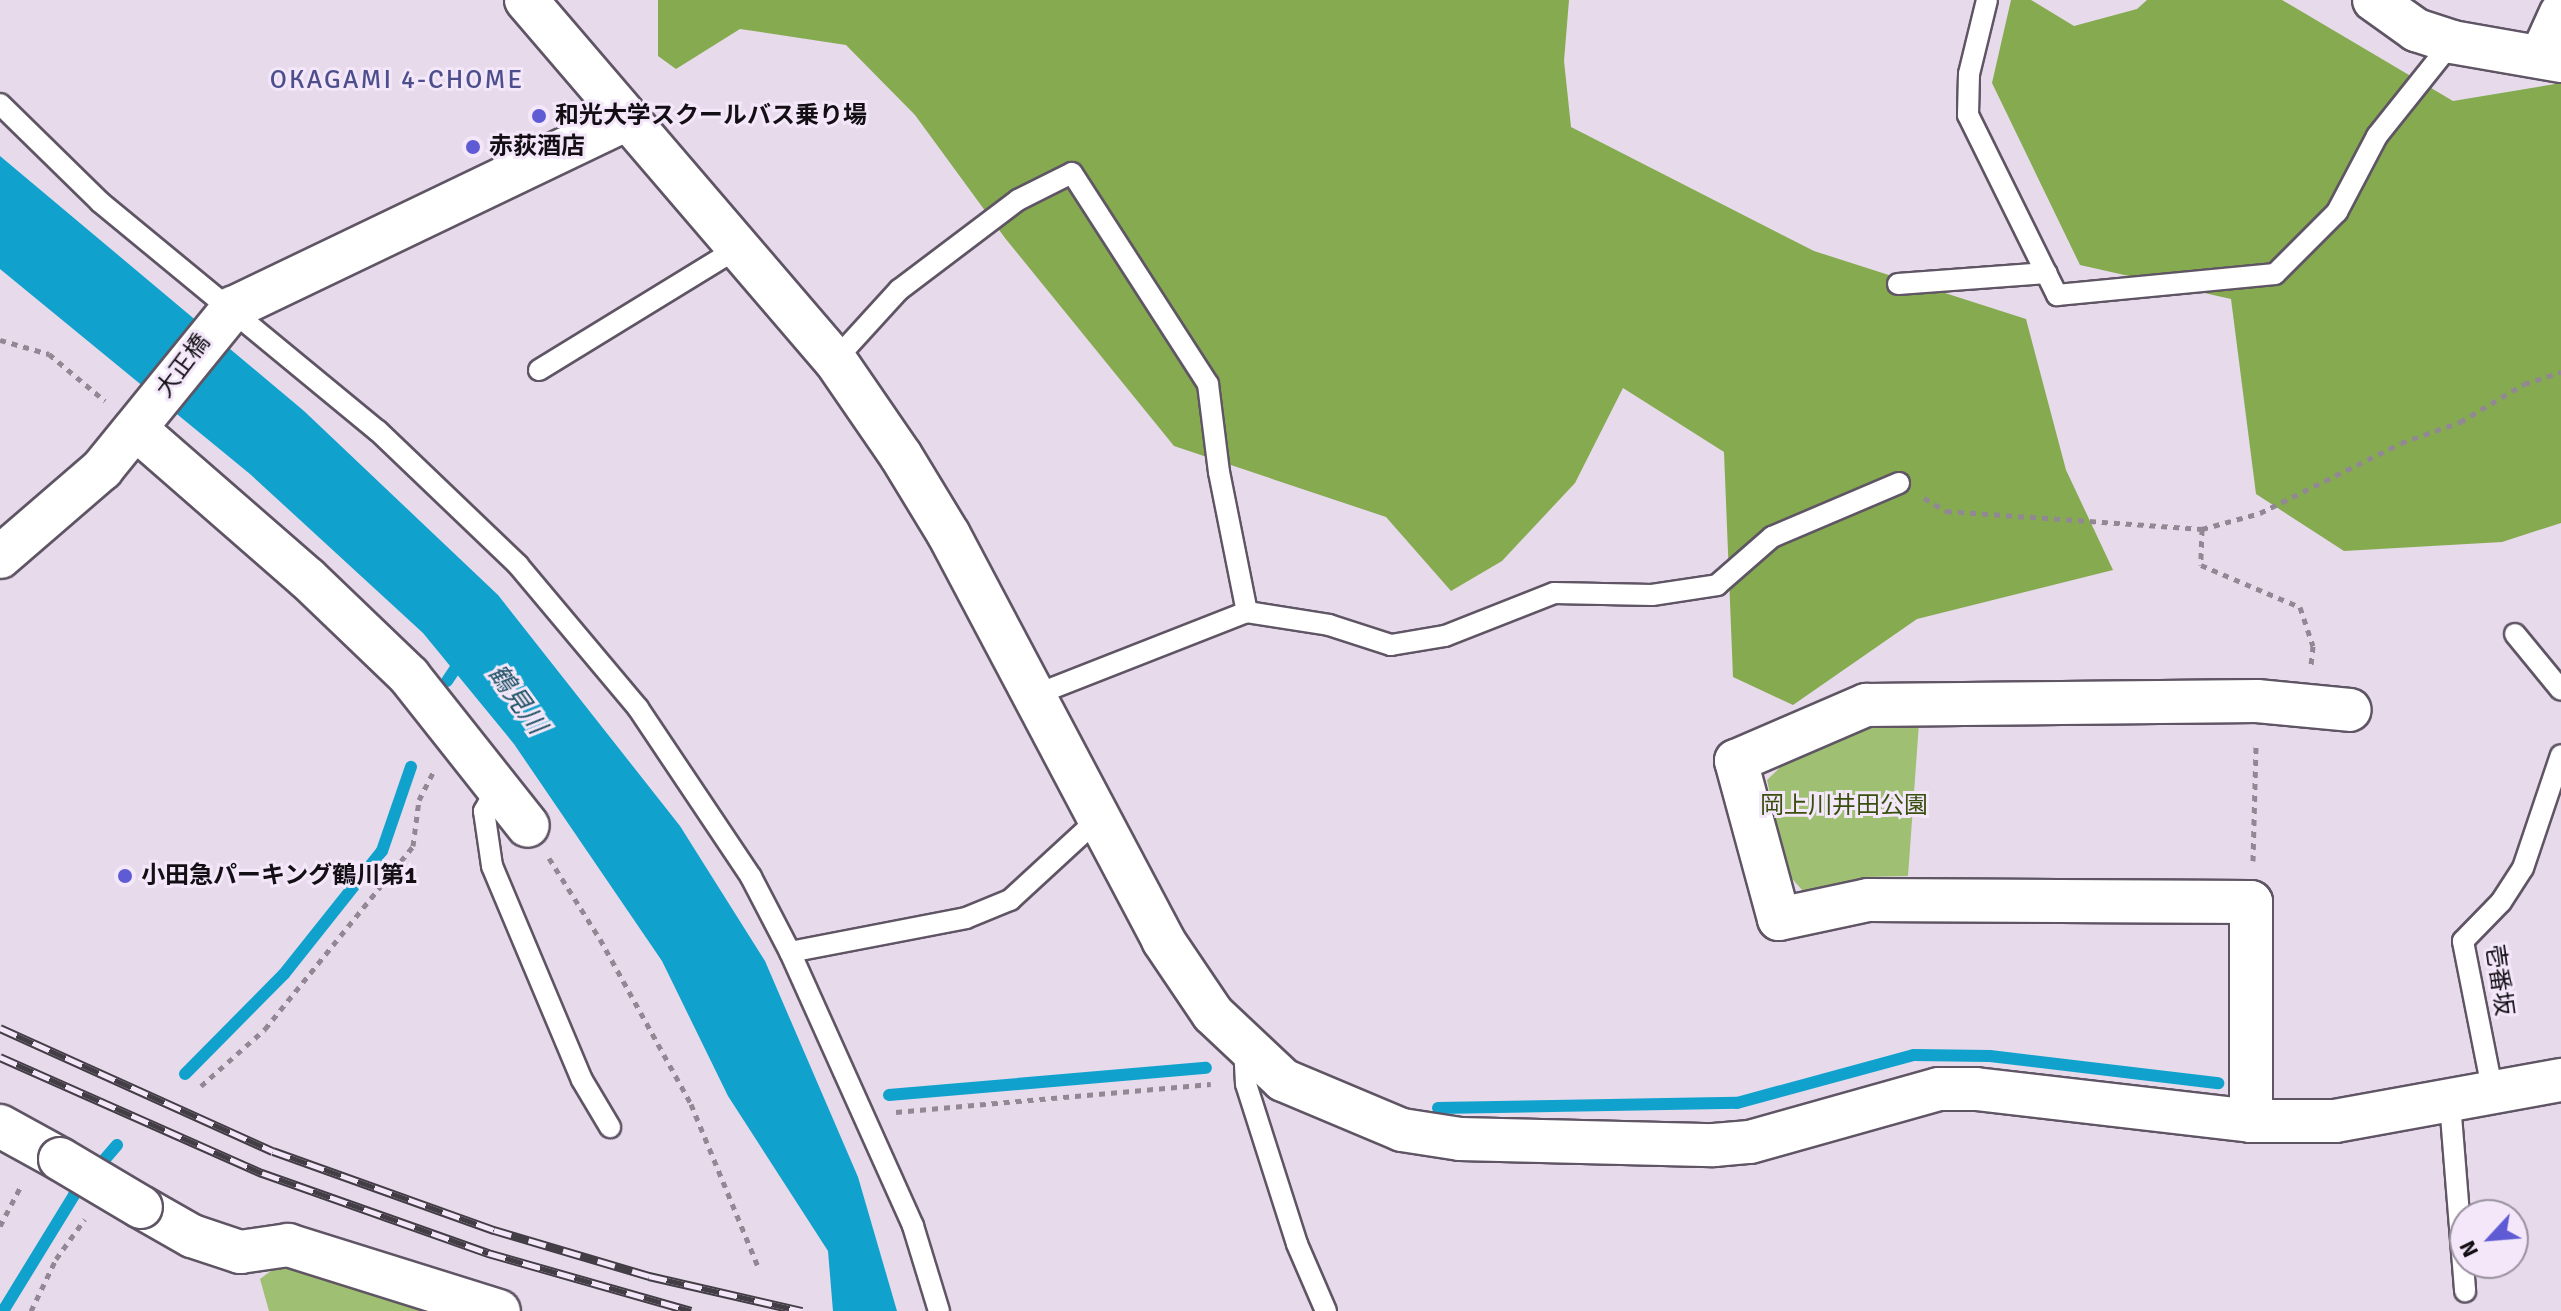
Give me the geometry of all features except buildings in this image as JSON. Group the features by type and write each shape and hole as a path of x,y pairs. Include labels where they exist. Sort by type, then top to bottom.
{"street":[{"path":"526,0 835,360 933,508 1163,940 1213,1014 1283,1080 1343,1109 1402,1130 1460,1139 1750,1142 1939,1089 1976,1089 2335,1121 2450,1103 2561,1080"},
{"path":"2374,0 2416,30 2452,42 2551,59 2561,13"},
{"path":"227,312 628,119"},
{"name":"大正橋","path":"0,557 102,469 227,312"},
{"path":"140,422 409,676 528,826"},
{"path":"2251,1112 2251,902 1868,900 1779,919 1736,761 1866,705 2257,701 2308,710 2350,710"},
{"path":"0,1126 192,1236 240,1252 288,1245 499,1311"}],"lane":[{"path":"1987,0 1969,74 1968,115 2057,295 2275,274 2337,212 2377,136 2452,42"},
{"path":"0,104 100,202 227,312 378,431 518,565 577,631 687,779 751,877 867,1116 913,1226 939,1311"},
{"path":"835,360 899,290 1018,200 1072,173 1208,384 1219,472 1247,612"},
{"path":"539,370 738,248"},
{"path":"1898,284 2047,273"},
{"path":"1035,695 1247,612 1329,625 1391,645 1445,636 1554,593 1652,595 1717,585 1772,537 1899,483"},
{"path":"2515,634 2561,690"},
{"name":"壱番坂","path":"2493,1093 2463,941 2501,902 2523,868 2561,755"},
{"path":"498,786 484,811 492,866 582,1080 610,1127"},
{"path":"790,952 966,918 1010,900 1097,820"},
{"path":"1244,1046 1246,1084 1297,1244 1326,1311"},
{"path":"2450,1103 2465,1291"}],"path":[{"path":"0,340 49,354 140,422"},
{"path":"1899,483 1946,511 2202,529 2260,513 2401,443 2460,422 2524,384 2561,372"},
{"path":"2202,529 2201,565 2300,607 2313,646 2308,710"},
{"path":"2251,902 2257,701"},
{"path":"201,1086 265,1029 413,846 419,800 435,768"},
{"path":"528,826 653,1030 728,1184 759,1269"},
{"path":"867,1116 976,1101 1211,1084"},
{"path":"31,1311 56,1259 94,1207"}],"green space":[{"path":"658,0 1569,0 1564,61 1571,127 1814,251 2026,319 2066,470 2113,570 1917,619 1793,705 1733,677 1724,452 1623,388 1575,483 1502,561 1451,591 1386,517 1174,446 1005,238 915,115 846,45 740,29 676,69 658,56"},
{"path":"2011,0 2031,0 2074,26 2137,9 2147,0 2282,0 2453,101 2561,83 2561,523 2502,542 2344,551 2256,494 2231,299 2080,265 1992,83"},
{"name":"岡上川井田公園","path":"1883,719 1919,723 1908,876 1866,877 1803,891 1787,873 1767,780 1798,750"},
{"path":"283,1262 431,1311 269,1311 260,1279"}],"water":[{"name":"鶴見川","path":"0,156 304,411 498,595 680,826 765,961 858,1177 897,1311 833,1311 828,1251 728,1096 662,961 514,744 423,633 250,474 0,269"}],"waterway":[{"path":"447,681 463,657"},
{"path":"185,1074 284,974 382,851 411,767"},
{"path":"1438,1108 1737,1103 1914,1055 1990,1056 2218,1083"},
{"path":"889,1095 1206,1068"},
{"path":"3,1311 74,1195 117,1145"}],"railway":[{"path":"0,1028 273,1151 494,1230 649,1276 802,1311"},
{"path":"0,1057 262,1173 488,1253 691,1311"}],"place":[{"name":"和光大学スクールバス乗り場","path":"539,116"},
{"name":"赤荻酒店","path":"473,147"},
{"name":"小田急パーキング鶴川第1","path":"125,876"}],"district":[{"name":"OKAGAMI 4-CHOME","path":"397,81"}]}
